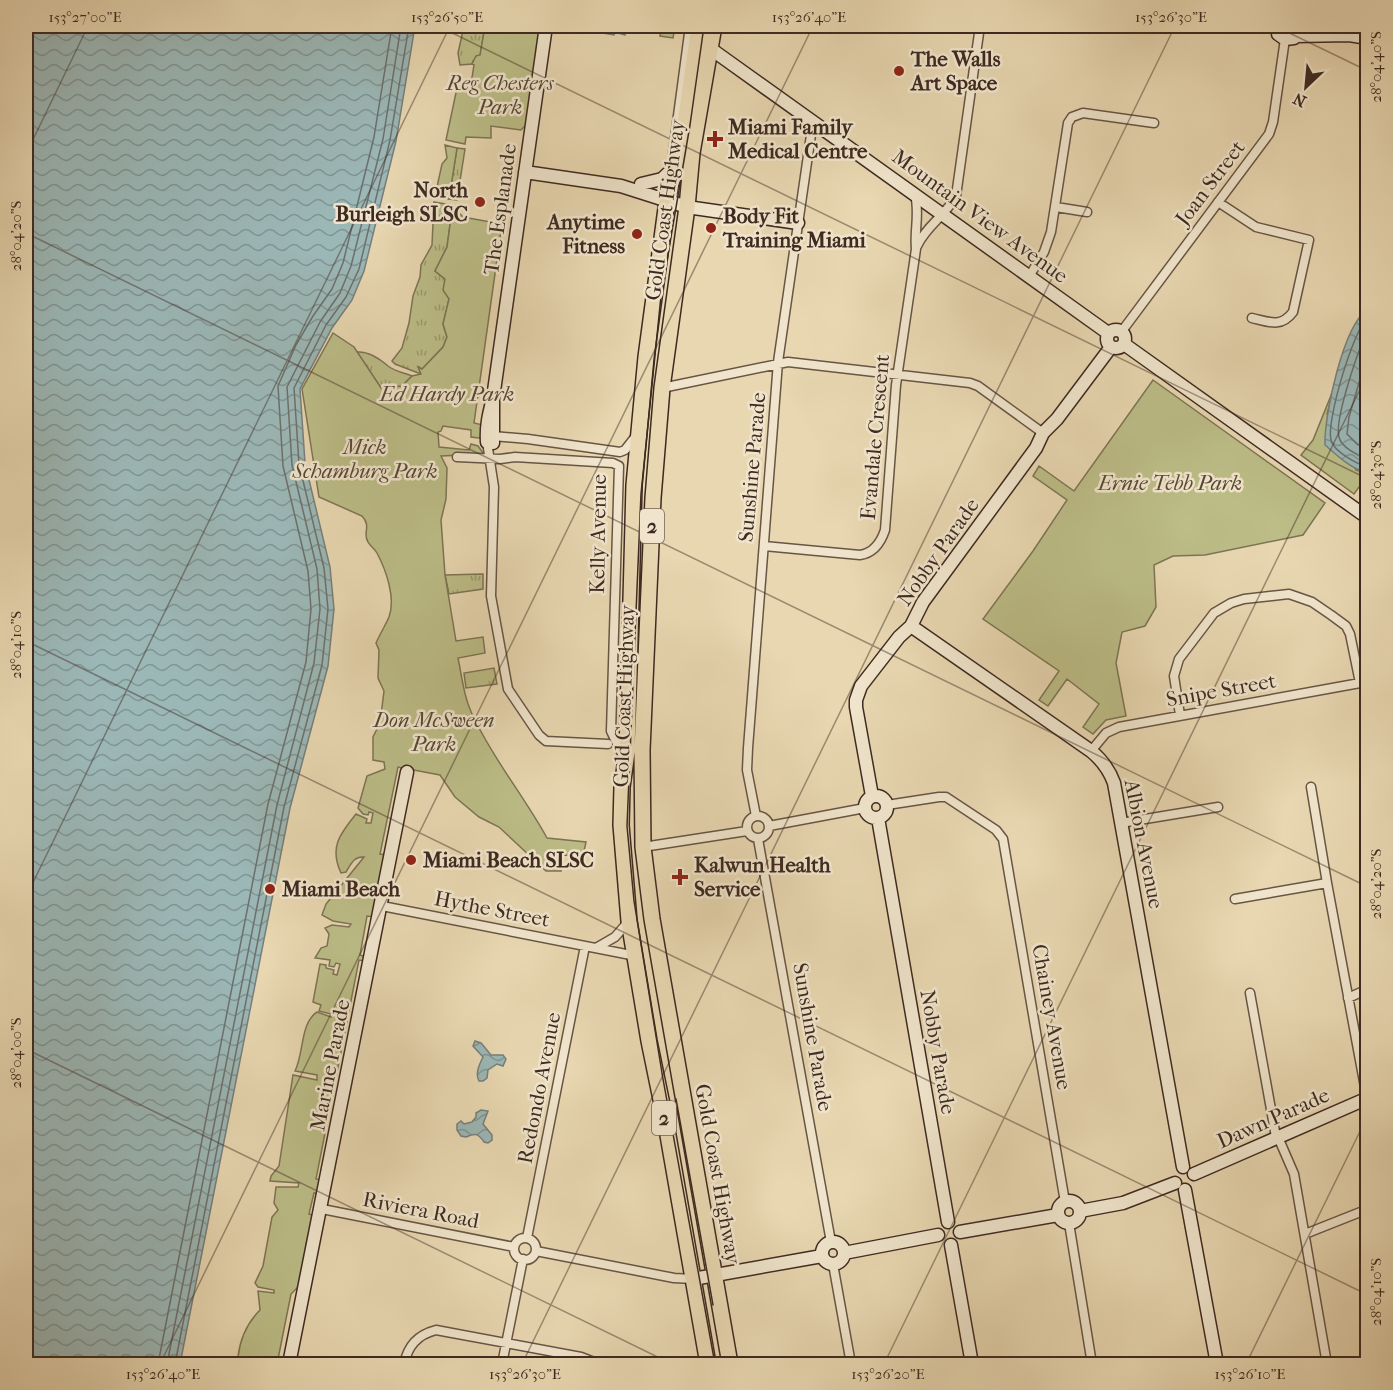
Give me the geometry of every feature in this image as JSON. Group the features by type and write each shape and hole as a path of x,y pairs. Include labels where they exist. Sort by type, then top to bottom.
{"highway":[{"name":"Gold Coast Highway","path":"699,26 655,282 639,431 632,547 626,761 622,787 621,825 629,921 648,1041 708,1365"},
{"name":"Gold Coast Highway","path":"714,26 692,153 687,207 662,388 645,640 642,750 643,847 652,919 730,1365"}],"street":[{"name":"The Esplanade","path":"490,439 487,420 494,398 546,26"},
{"name":"Gold Coast Highway","path":"675,162 690,26"},
{"name":"Evandale Crescent","path":"916,249 925,232 954,200 958,187 980,26"},
{"path":"1263,26 1278,27 1278,34 1352,26"},
{"path":"1294,32 1368,38"},
{"name":"Joan Street","path":"1123,338 1218,202 1269,134 1294,32"},
{"name":"Mountain View Avenue","path":"711,49 1108,333"},
{"path":"1030,275 1044,252 1051,232 1066,128 1072,117 1083,113 1154,123"},
{"name":"Sunshine Parade","path":"756,816 747,770 778,362 813,121"},
{"path":"621,186 660,180 675,162"},
{"path":"525,172 621,186 668,198 687,207 798,224"},
{"path":"641,184 656,188 668,198"},
{"name":"Evandale Crescent","path":"764,546 860,555 867,554 876,547 885,530 898,376 916,249 915,236 919,211 915,193"},
{"path":"1218,202 1256,227 1309,240 1293,312 1280,323 1252,318"},
{"path":"1056,207 1087,212"},
{"path":"1123,338 1117,348 1111,347 1107,339 1108,333 1116,329 1123,338 1368,518"},
{"name":"Nobby Parade","path":"872,796 856,700 866,679 899,637 911,626 923,602 1036,448 1043,433 1057,419 1111,347"},
{"path":"662,388 778,362 829,366 970,383 978,386 1043,433"},
{"name":"Kelly Avenue","path":"490,439 528,439 620,452 629,446 639,431"},
{"path":"490,439 497,474 494,487 491,596 508,692 539,735 546,741 608,744"},
{"name":"Kelly Avenue","path":"457,457 543,459 613,463 619,466 611,731 626,761"},
{"path":"1180,715 1174,676 1179,659 1214,613 1226,605 1244,599 1289,594 1312,602 1331,615 1346,626 1350,634 1364,684"},
{"name":"Albion Avenue","path":"911,626 1091,751 1106,765 1112,776 1183,1167"},
{"name":"Snipe Street","path":"1091,751 1111,729 1364,684"},
{"name":"Marine Parade","path":"289,1365 310,1257 322,1209 407,772"},
{"path":"1311,787 1367,1098"},
{"path":"872,796 882,797 887,805 886,812 878,818 868,814 865,808 866,801 872,796"},
{"name":"Chainey Avenue","path":"887,805 939,797 946,798 996,830 1003,839 1065,1202"},
{"path":"1121,823 1218,807"},
{"path":"769,826 865,808"},
{"path":"756,816 766,819 769,826 768,833 759,838 752,837 747,831 749,820 756,816"},
{"name":"Nobby Parade","path":"878,818 948,1222"},
{"path":"643,847 747,831"},
{"name":"Sunshine Parade","path":"759,838 831,1242"},
{"path":"1235,899 1327,883"},
{"name":"Hythe Street","path":"382,906 636,956"},
{"path":"595,948 615,937 629,921"},
{"name":"Redondo Avenue","path":"527,1238 582,945"},
{"path":"1348,998 1368,989"},
{"path":"1250,993 1277,1137 1294,1174 1327,1365"},
{"name":"Dawn Parade","path":"1194,1174 1367,1098"},
{"path":"1080,1211 1123,1203 1180,1186 1191,1185 1194,1174 1191,1169 1183,1167 1175,1176 1180,1186 1216,1365"},
{"path":"1065,1202 1076,1203 1080,1211 1078,1219 1069,1223 1061,1220 1058,1209 1065,1202"},
{"name":"Riviera Road","path":"322,1209 514,1247"},
{"path":"1305,1234 1368,1209"},
{"path":"960,1233 1058,1215"},
{"path":"948,1222 956,1225 960,1233 958,1240 951,1245 944,1244 938,1235 941,1226 948,1222"},
{"path":"1069,1223 1092,1365"},
{"path":"844,1252 938,1235"},
{"path":"527,1238 534,1243 536,1251 531,1258 523,1259 517,1256 514,1247 516,1241 527,1238"},
{"path":"831,1242 839,1244 844,1252 842,1260 833,1264 825,1261 822,1256 825,1245 831,1242"},
{"path":"951,1245 972,1365"},
{"path":"536,1251 674,1278 693,1279 822,1256"},
{"path":"502,1365 523,1259"},
{"path":"833,1264 851,1365"},
{"path":"404,1365 414,1342 420,1336 436,1330 581,1357 599,1365"}],"green space":[{"path":"464,26 485,26 480,56 472,64 460,65 458,53"},
{"name":"Reg Chesters Park","path":"485,26 540,26 526,125 521,130 491,126 491,138 466,137 465,144 446,140 457,88 470,90 474,65 472,64 476,56 480,55"},
{"path":"661,26 675,26 673,38 660,36"},
{"path":"445,145 457,148 449,199 435,196 442,164 447,158"},
{"path":"457,148 465,149 457,200 449,199"},
{"path":"434,202 451,205 452,210 447,247 435,271 445,279 449,299 443,324 447,337 443,347 422,369 419,367 421,374 392,361 402,348 421,265 432,245"},
{"path":"451,205 463,217 502,224 474,423 483,425 482,436 471,437 471,430 443,426 438,432 439,447 469,450 471,444 478,446 484,454 441,456 447,468 446,499 441,520 445,575 456,641 483,637 485,653 458,658 464,687 470,709 481,732 547,838 586,842 583,856 562,855 561,871 546,871 499,827 479,817 455,797 440,775 398,767 380,854 387,855 374,917 367,916 360,955 366,957 365,961 359,960 316,1179 322,1180 319,1194 314,1193 309,1214 315,1216 307,1240 299,1286 291,1294 277,1364 248,1364 249,1359 238,1357 245,1332 251,1320 260,1310 258,1291 274,1293 274,1290 258,1287 255,1283 263,1266 272,1217 278,1210 274,1203 276,1187 298,1187 299,1183 270,1181 279,1166 293,1075 317,1080 317,1075 295,1071 305,1031 312,1017 317,1012 331,1017 331,1014 319,1011 321,1005 313,1002 320,964 334,970 333,974 337,975 340,964 336,963 334,967 329,966 330,960 315,958 321,948 327,946 329,934 325,928 332,925 349,927 351,924 333,921 322,915 326,904 364,857 355,859 346,872 341,873 336,848 345,828 356,814 367,819 366,823 371,823 373,813 363,814 358,808 367,776 385,769 384,762 373,760 373,737 380,723 384,691 378,678 379,650 376,643 389,617 391,593 380,560 366,538 367,526 362,516 319,497 302,389 333,333 354,347 381,388 402,386 412,376 421,374 418,367 422,369 443,347 447,337 443,324 449,299 443,290 445,279 435,271 447,247"},
{"path":"357,352 370,354 393,369 412,376 402,386 381,388"},
{"name":"Ernie Tebb Park","path":"1153,380 1325,503 1303,535 1205,555 1173,556 1154,565 1156,607 1145,626 1122,632 1116,663 1126,716 1106,720 1093,734 1083,727 1099,704 1067,679 1048,706 1039,700 1059,671 983,619 1067,500 1033,476 1039,466 1074,491"},
{"path":"1334,388 1327,414 1356,470 1367,473 1354,494 1301,455 1313,440"},
{"path":"483,574 483,589 449,594 445,575"},
{"path":"494,668 497,684 466,688 464,673"}],"water":[{"path":"26,26 415,26 396,141 364,271 352,300 332,328 300,389 305,463 330,567 334,609 328,666 290,808 180,1364 26,1364"},
{"path":"604,26 613,28 623,26 626,28 625,35 615,32 614,35 602,33"},
{"path":"1367,310 1367,473 1350,465 1325,445 1328,414 1343,352 1358,319"},
{"path":"475,1041 481,1043 491,1055 503,1055 506,1059 503,1066 497,1064 488,1070 487,1078 483,1081 479,1081 477,1075 483,1057 473,1046"},
{"path":"481,1110 488,1111 483,1124 492,1135 492,1140 488,1143 476,1135 461,1136 457,1130 457,1124 461,1121 464,1124 472,1122 476,1113"}],"tram line":[{"path":"704,26 661,296 641,494 627,826 634,901 663,1079 715,1364"},
{"path":"676,1099 713,1305"}],"place":[{"name":"The Walls Art Space","path":"899,71"},
{"name":"Miami Family Medical Centre","path":"715,139"},
{"name":"North Burleigh SLSC","path":"480,202"},
{"name":"Body Fit Training Miami","path":"711,228"},
{"name":"Anytime Fitness","path":"637,234"},
{"name":"Miami Beach SLSC","path":"411,860"},
{"name":"Kalwun Health Service","path":"680,877"},
{"name":"Miami Beach","path":"270,889"}],"park label":[{"name":"Ed Hardy Park","path":"447,394"},
{"name":"Mick Schamburg Park","path":"365,459"},
{"name":"Don McSween Park","path":"434,732"}]}
